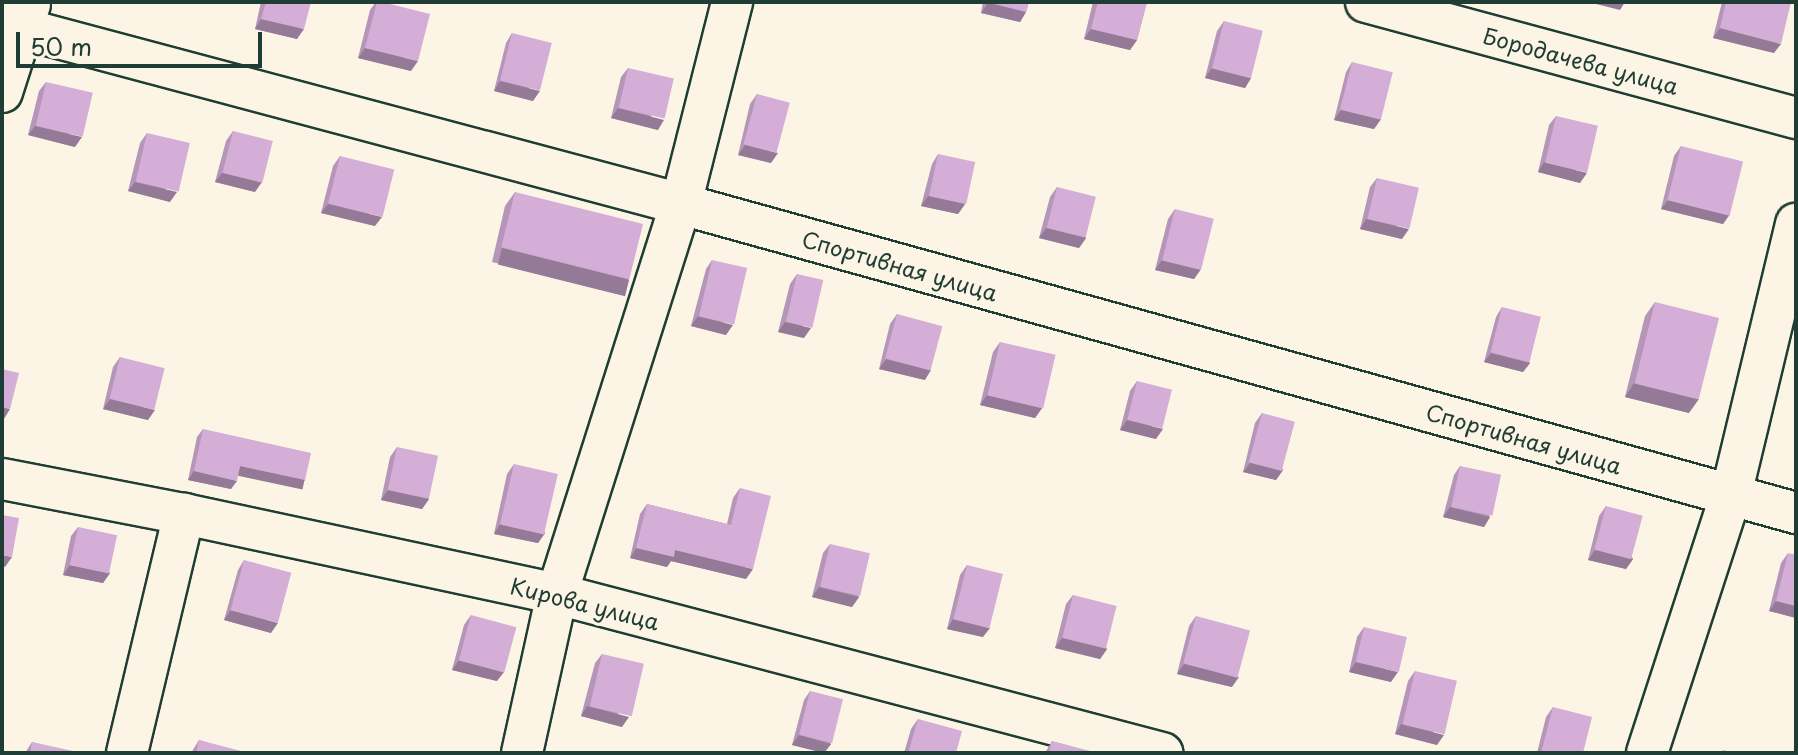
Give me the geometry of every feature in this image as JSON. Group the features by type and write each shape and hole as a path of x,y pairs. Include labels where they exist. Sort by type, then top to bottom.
{"street":[{"path":"522,753 557,594 681,204 732,2"},
{"name":"Бородачева улица","path":"1366,2 1796,118"},
{"path":"2,92 18,18"},
{"name":"Спортивная улица","path":"18,18 1796,513"},
{"path":"1647,753 1731,495 1796,224"},
{"name":"Кирова улица","path":"2,479 184,514 557,594 1162,753"},
{"path":"127,753 184,514"}],"building":[{"path":"266,2 311,2 304,29 261,19"},
{"path":"377,2 430,14 418,61 365,48"},
{"path":"988,2 1029,2 1026,12"},
{"path":"1098,2 1147,2 1137,40 1091,29"},
{"path":"1726,2 1791,2 1781,44 1720,28"},
{"path":"1224,21 1263,31 1251,78 1212,69"},
{"path":"512,33 552,43 540,90 500,81"},
{"path":"1352,62 1393,72 1381,120 1340,110"},
{"path":"628,68 674,79 665,119 619,108"},
{"path":"46,82 93,93 83,137 36,126"},
{"path":"757,94 790,103 776,153 744,144"},
{"path":"1556,116 1598,126 1587,172 1545,163"},
{"path":"233,131 273,141 262,183 223,173"},
{"path":"147,133 190,143 179,192 136,182"},
{"path":"1681,146 1743,161 1730,216 1667,200"},
{"path":"938,154 975,162 966,204 929,196"},
{"path":"340,156 394,170 382,217 328,204"},
{"path":"1377,178 1419,188 1409,229 1368,219"},
{"path":"1057,187 1096,197 1086,237 1047,228"},
{"path":"515,192 643,224 629,279 501,247"},
{"path":"1175,209 1214,219 1201,270 1162,260"},
{"path":"712,260 747,268 734,325 699,317"},
{"path":"797,274 823,280 812,328 786,322"},
{"path":"1655,302 1719,318 1699,399 1635,384"},
{"path":"1502,307 1541,317 1529,362 1491,353"},
{"path":"897,314 942,326 930,371 885,358"},
{"path":"1000,342 1056,355 1043,408 988,396"},
{"path":"120,357 165,368 154,410 110,399"},
{"path":"2,369 19,373 10,409 2,407"},
{"path":"1137,381 1172,390 1162,429 1127,420"},
{"path":"1262,413 1295,422 1282,471 1249,462"},
{"path":"203,429 311,453 305,480 240,466 237,481 194,471"},
{"path":"397,447 438,456 429,499 388,490"},
{"path":"514,464 558,474 544,535 500,524"},
{"path":"1460,466 1501,475 1492,516 1451,507"},
{"path":"740,488 771,496 753,569 675,550 674,557 636,548 647,504 731,525"},
{"path":"1606,506 1643,516 1631,559 1594,549"},
{"path":"2,515 19,518 12,557 2,555"},
{"path":"78,527 117,535 109,573 70,565"},
{"path":"830,544 870,553 860,596 820,587"},
{"path":"1788,553 1796,555 1796,606 1776,601"},
{"path":"244,560 291,573 278,623 231,610"},
{"path":"967,565 1003,574 989,628 953,619"},
{"path":"1073,595 1117,606 1106,649 1062,638"},
{"path":"471,615 516,627 504,673 459,660"},
{"path":"1196,616 1250,630 1237,678 1183,663"},
{"path":"1364,627 1407,637 1399,672 1356,662"},
{"path":"602,654 644,664 632,716 590,707"},
{"path":"1415,671 1457,681 1445,734 1403,725"},
{"path":"810,691 843,699 832,743 799,735"},
{"path":"1553,707 1592,717 1583,753 1541,753"},
{"path":"918,719 962,731 956,753 908,753"},
{"path":"199,740 241,751 196,753"},
{"path":"1052,741 1094,752 1049,753"},
{"path":"32,742 73,751 30,753"}]}
